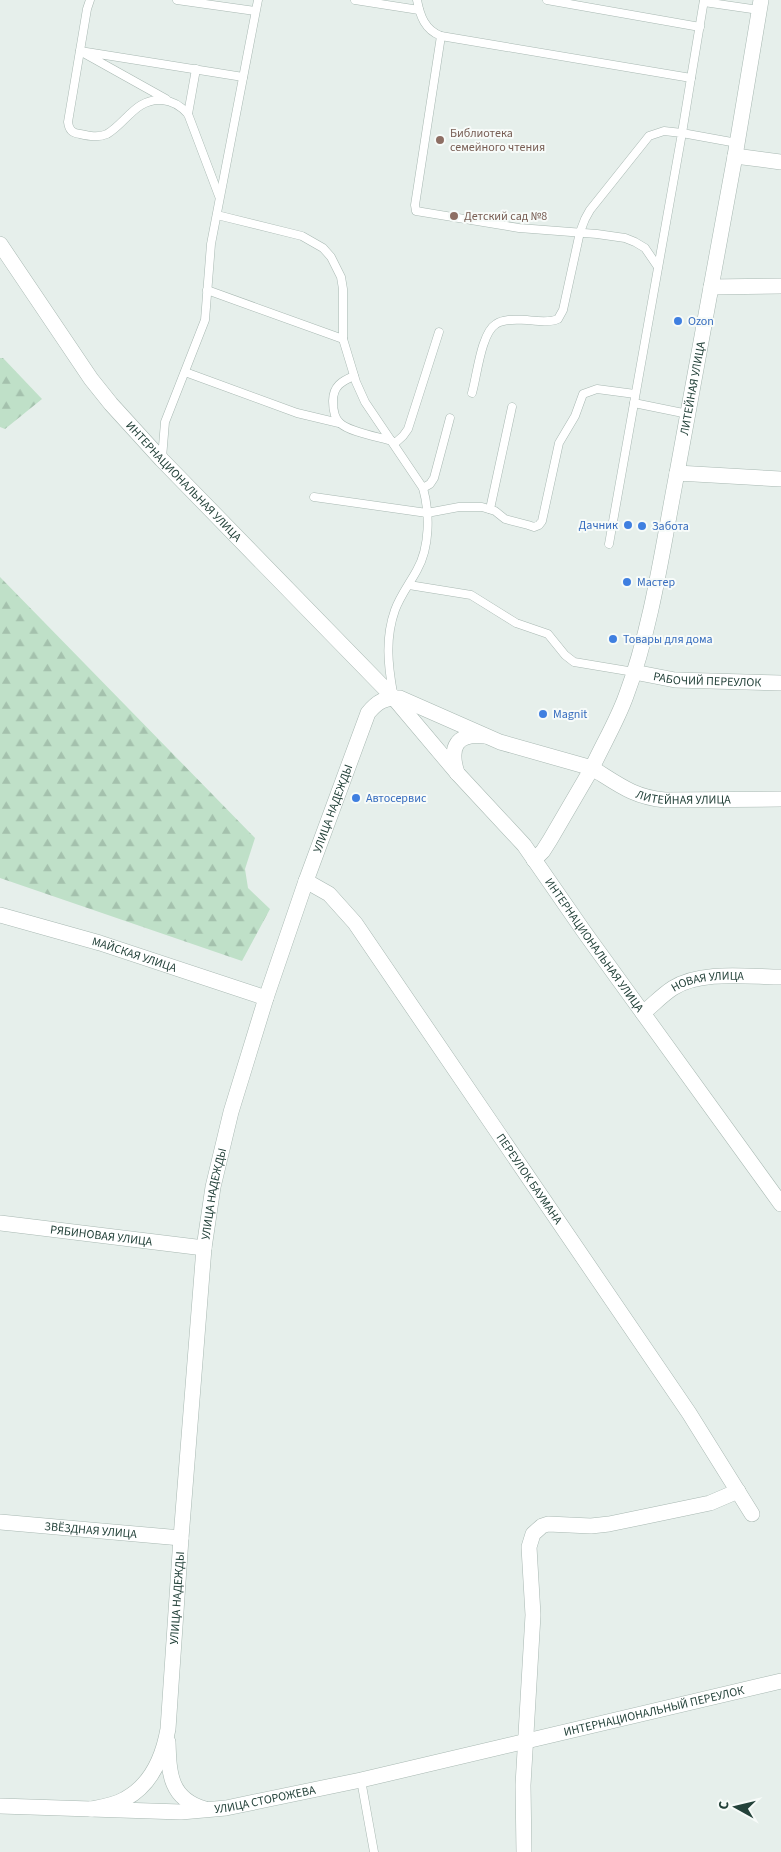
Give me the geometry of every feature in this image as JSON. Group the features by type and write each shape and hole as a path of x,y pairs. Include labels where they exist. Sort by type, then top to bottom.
{"street":[{"name":"ЛИТЕЙНАЯ УЛИЦА","path":"534,860 550,840 592,768 622,705 634,672 658,574 736,149 760,5"},
{"path":"736,149 781,162"},
{"name":"ИНТЕРНАЦИОНАЛЬНАЯ УЛИЦА","path":"0,244 91,379 111,404 162,460 394,698 458,774 517,838 781,1204"},
{"path":"711,287 781,286"},
{"path":"677,473 781,479"},
{"name":"РАБОЧИЙ ПЕРЕУЛОК","path":"634,672 675,680 781,684"},
{"path":"394,698 418,704 485,736 592,768"},
{"name":"УЛИЦА НАДЕЖДЫ","path":"209,1810 190,1804 182,1797 173,1784 169,1765 168,1728 204,1248 213,1188 247,1056 306,881 363,723 379,701 394,698"},
{"path":"458,774 454,753 458,742 462,737 468,735 485,736"},
{"name":"ЛИТЕЙНАЯ УЛИЦА","path":"592,768 633,793 645,798 664,800 781,799"},
{"name":"ПЕРЕУЛОК БАУМАНА","path":"306,881 329,894 355,923 689,1413 752,1514"},
{"name":"МАЙСКАЯ УЛИЦА","path":"0,914 100,943 266,998"},
{"name":"НОВАЯ УЛИЦА","path":"643,1013 672,988 691,980 716,976 781,977"},
{"name":"РЯБИНОВАЯ УЛИЦА","path":"0,1223 204,1248"},
{"path":"524,1852 523,1801 533,1615 529,1547 533,1534 542,1526 554,1523 591,1526 610,1524 710,1503 738,1491"},
{"name":"ЗВЁЗДНАЯ УЛИЦА","path":"0,1522 181,1538"},
{"name":"ИНТЕРНАЦИОНАЛЬНЫЙ ПЕРЕУЛОК","path":"526,1742 635,1714 781,1681"},
{"name":"УЛИЦА НАДЕЖДЫ","path":"91,1809 125,1799 137,1791 156,1768 168,1728"},
{"name":"УЛИЦА СТОРОЖЕВА","path":"0,1806 181,1812 209,1810 254,1803 526,1742"}],"lane":[{"path":"90,0 68,122 72,132 100,136 108,133 136,108 147,102 157,100 170,101"},
{"path":"177,0 255,10"},
{"path":"162,460 165,422 205,320 210,252 258,0"},
{"path":"355,0 419,10"},
{"path":"418,0 419,10 428,28 441,36 691,78"},
{"path":"548,0 700,27"},
{"path":"609,544 704,1 760,5"},
{"path":"441,36 415,205 416,210 519,228 580,232 625,238 645,248 658,267"},
{"path":"80,51 243,77"},
{"path":"80,51 181,106 188,114 220,198"},
{"path":"188,114 196,70"},
{"path":"472,393 485,340 497,323 507,320 554,321 562,315 580,232 590,210 644,141 657,132 664,131 682,133 736,149"},
{"path":"217,215 302,236 323,248 337,266 344,289 343,339 354,376 365,402 423,488 427,501 423,554 418,568 394,611 388,642 388,662 394,698"},
{"path":"207,290 343,339"},
{"path":"393,443 403,436 408,429 439,332"},
{"path":"185,372 297,413 339,423 346,428 393,443"},
{"path":"339,423 335,415 333,395 337,386 344,380 354,376"},
{"path":"314,497 427,513 459,507 490,509 505,519 534,527 542,521 559,442 575,416 582,394 597,389 635,394"},
{"path":"634,403 688,414"},
{"path":"490,509 512,407"},
{"path":"423,488 430,484 434,478 450,418"},
{"path":"409,585 471,595 516,623 548,634 565,655 574,662 634,672"},
{"path":"361,1780 374,1852"}],"green space":[{"path":"0,358 3,358 42,399 5,429 0,427"},
{"path":"0,577 255,838 245,869 248,888 270,909 242,961 0,878"}],"place":[{"name":"Библиотека семейного чтения","path":"440,140"},
{"name":"Детский сад №8","path":"454,216"},
{"name":"Ozon","path":"678,321"},
{"name":"Дачник","path":"628,525"},
{"name":"Забота","path":"642,526"},
{"name":"Мастер","path":"627,582"},
{"name":"Товары для дома","path":"613,639"},
{"name":"Magnit","path":"543,714"},
{"name":"Автосервис","path":"356,798"}]}
